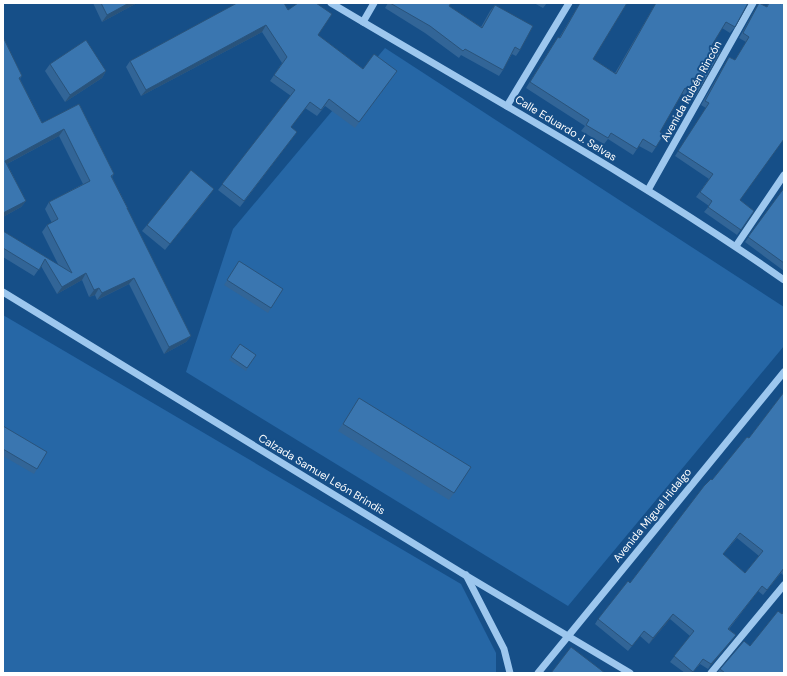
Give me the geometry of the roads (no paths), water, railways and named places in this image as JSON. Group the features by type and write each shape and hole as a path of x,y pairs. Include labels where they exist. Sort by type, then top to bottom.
{"street":[{"name":"Calle Eduardo J. Selvas","path":"331,3 648,190 736,246 784,280"},
{"path":"363,22 374,3"},
{"path":"507,106 569,3"},
{"name":"Avenida Rubén Rincón","path":"648,190 754,3"},
{"path":"736,246 784,175"},
{"name":"Calzada Samuel León Brindis","path":"3,292 466,575 630,673"},
{"name":"Avenida Miguel Hidalgo","path":"538,673 784,372"},
{"path":"466,575 504,649 510,673"},
{"path":"711,673 784,585"}]}
